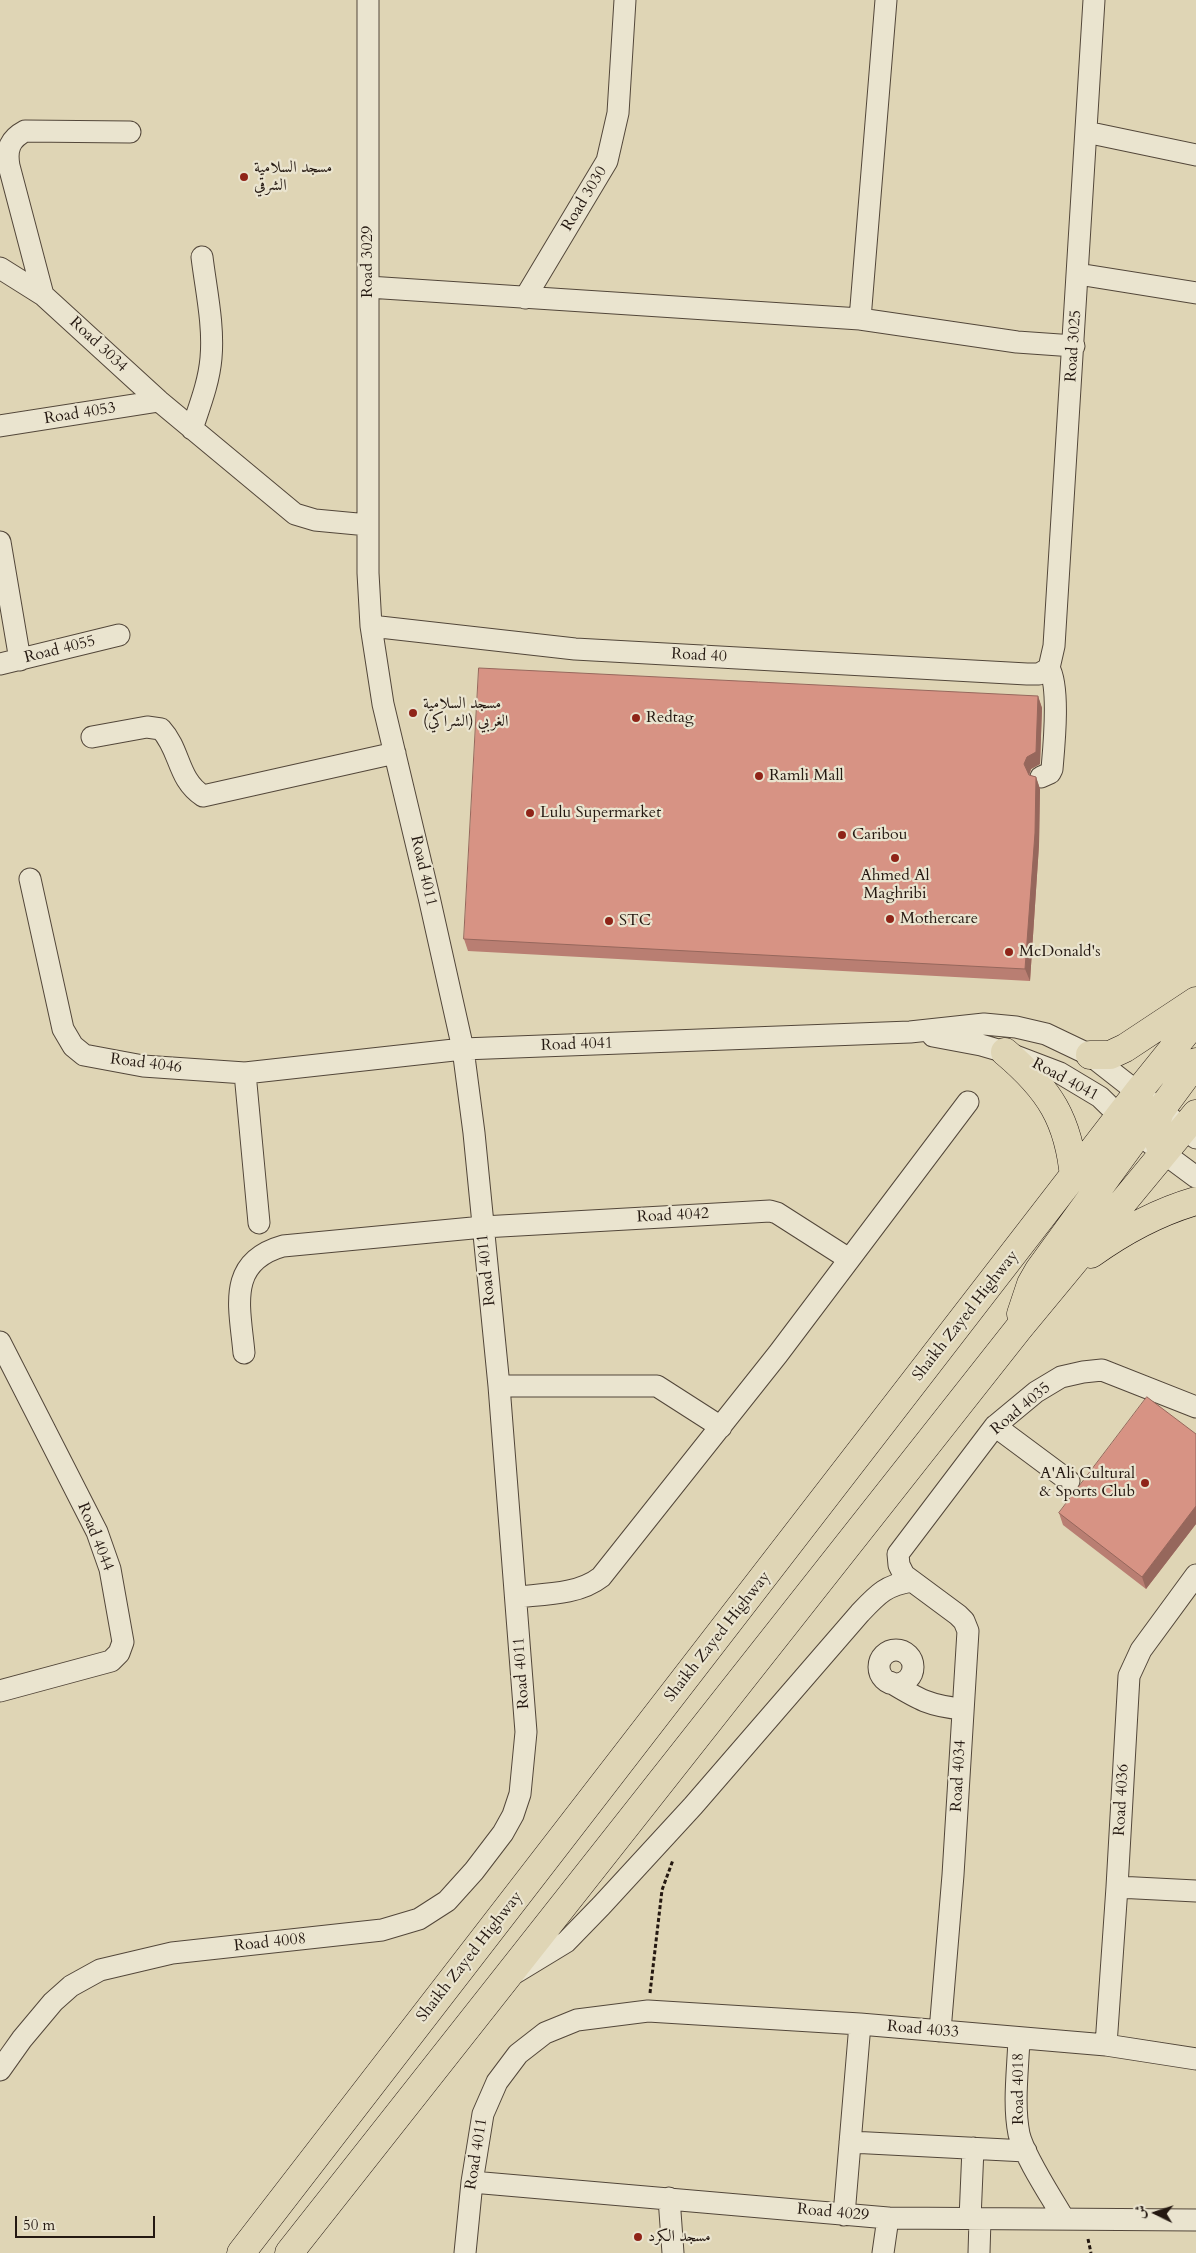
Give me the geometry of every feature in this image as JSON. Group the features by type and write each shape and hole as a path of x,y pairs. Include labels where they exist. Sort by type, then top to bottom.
{"main road":[{"path":"1090,1055 1110,1055 1125,1048 1196,1001"},
{"name":"Shaikh Zayed Highway","path":"240,2253 1074,1178 1120,1115 1196,1020"},
{"path":"1006,1052 1035,1080 1057,1112 1066,1131 1072,1153 1074,1178"},
{"path":"1164,1153 1156,1137 1156,1119 1196,1062"},
{"path":"1019,1328 1026,1298 1040,1270 1138,1134 1142,1114 1138,1092"},
{"path":"289,2253 1019,1328 1164,1153 1192,1127"},
{"path":"1065,1272 1125,1231 1178,1206 1196,1201"}],"street":[{"name":"Road 3029","path":"368,0 368,525"},
{"name":"Road 3030","path":"525,298 607,161 618,113 625,0"},
{"path":"860,318 886,0"},
{"name":"Road 3025","path":"1049,668 1054,646 1094,0"},
{"path":"43,295 9,166 7,155 9,145 16,136 25,131 130,132"},
{"path":"1086,132 1196,155"},
{"path":"192,429 207,384 211,357 211,330 202,257"},
{"name":"Road 3034","path":"0,268 43,295 159,401 295,514 315,520 368,525"},
{"path":"1078,274 1196,293"},
{"path":"368,287 860,318 1017,342 1074,346"},
{"name":"Road 4053","path":"0,426 159,401"},
{"name":"Road 4011","path":"368,525 371,626 383,704 430,897 462,1050 474,1133 499,1386 526,1732 520,1794"},
{"path":"0,542 20,660"},
{"name":"Road 40","path":"371,626 575,649 1027,674 1039,674 1049,668"},
{"name":"Road 4055","path":"0,664 119,636"},
{"path":"1042,776 1050,774 1052,764 1055,688 1053,675 1049,668"},
{"path":"92,737 147,727 161,729 170,739 183,775 193,789 203,796 395,753"},
{"name":"Road 4046","path":"30,879 63,1029 73,1046 84,1055 143,1066 245,1073"},
{"name":"Road 4041","path":"245,1073 462,1050 910,1032 984,1024 1016,1027 1046,1034 1090,1055 1160,1111 1192,1127"},
{"name":"Road 4041","path":"910,1032 982,1045 1006,1052 1060,1073 1088,1088 1120,1115 1138,1134 1196,1177"},
{"path":"245,1073 259,1223"},
{"path":"516,1597 576,1590 594,1583 601,1577 721,1427 968,1102"},
{"name":"Road 4042","path":"244,1354 239,1305 239,1291 242,1278 249,1266 258,1257 270,1250 283,1246 483,1227 770,1211 777,1213 849,1259"},
{"name":"Road 4044","path":"0,1342 97,1532 110,1569 123,1642 119,1653 111,1661 0,1692"},
{"name":"Road 4035","path":"898,1554 995,1426 1036,1392 1061,1377 1102,1370 1195,1404"},
{"path":"499,1386 657,1386 721,1427"},
{"path":"995,1426 1069,1481"},
{"name":"Road 4034","path":"898,1554 901,1571 958,1615 964,1621 968,1631 953,1875 940,2031"},
{"name":"Road 4036","path":"1106,2045 1118,1887 1129,1676 1141,1650 1196,1575"},
{"path":"504,1980 566,1942 693,1806 882,1590 898,1583 912,1581"},
{"path":"890,1682 924,1702 963,1709"},
{"name":"Road 4008","path":"0,2070 22,2039 53,2002 71,1986 100,1970 172,1953 382,1930 403,1926 419,1919 447,1901 474,1871 503,1833 513,1815 520,1794"},
{"path":"1118,1887 1196,1891"},
{"name":"Road 4011","path":"465,2253 472,2182 483,2114 497,2082 518,2054 545,2033 577,2020 648,2011"},
{"name":"Road 4033","path":"648,2011 860,2024 1106,2045 1196,2059"},
{"path":"844,2215 860,2024"},
{"name":"Road 4018","path":"1019,2038 1018,2120 1020,2136 1026,2151 1064,2219"},
{"path":"850,2142 1026,2151"},
{"path":"973,2148 975,2219 979,2253"},
{"name":"Road 4029","path":"472,2182 888,2218 1196,2220"},
{"path":"669,2198 673,2253"},
{"path":"883,2253 888,2218"}],"path":[{"path":"648,2011 662,1890 669,1866 676,1853"}],"building":[{"name":"Ramli Mall","path":"479,668 1038,696 1036,752 1027,757 1024,764 1029,775 1036,777 1035,833 1025,969 464,939"},
{"name":"A'Ali Cultural & Sports Club","path":"1147,1397 1196,1434 1196,1506 1142,1577 1059,1513"}],"place":[{"name":"مسجد السلامية الشرقي","path":"244,177"},
{"name":"مسجد السلامية الغربي (الشراكي)","path":"413,713"},
{"name":"Redtag","path":"636,718"},
{"name":"Ramli Mall","path":"759,776"},
{"name":"Lulu Supermarket","path":"530,813"},
{"name":"Caribou","path":"842,835"},
{"name":"Ahmed Al Maghribi","path":"895,858"},
{"name":"Mothercare","path":"890,919"},
{"name":"STC","path":"609,921"},
{"name":"McDonald's","path":"1009,952"},
{"name":"A'Ali Cultural & Sports Club","path":"1145,1483"},
{"name":"مسجد الكرد","path":"638,2237"}]}
